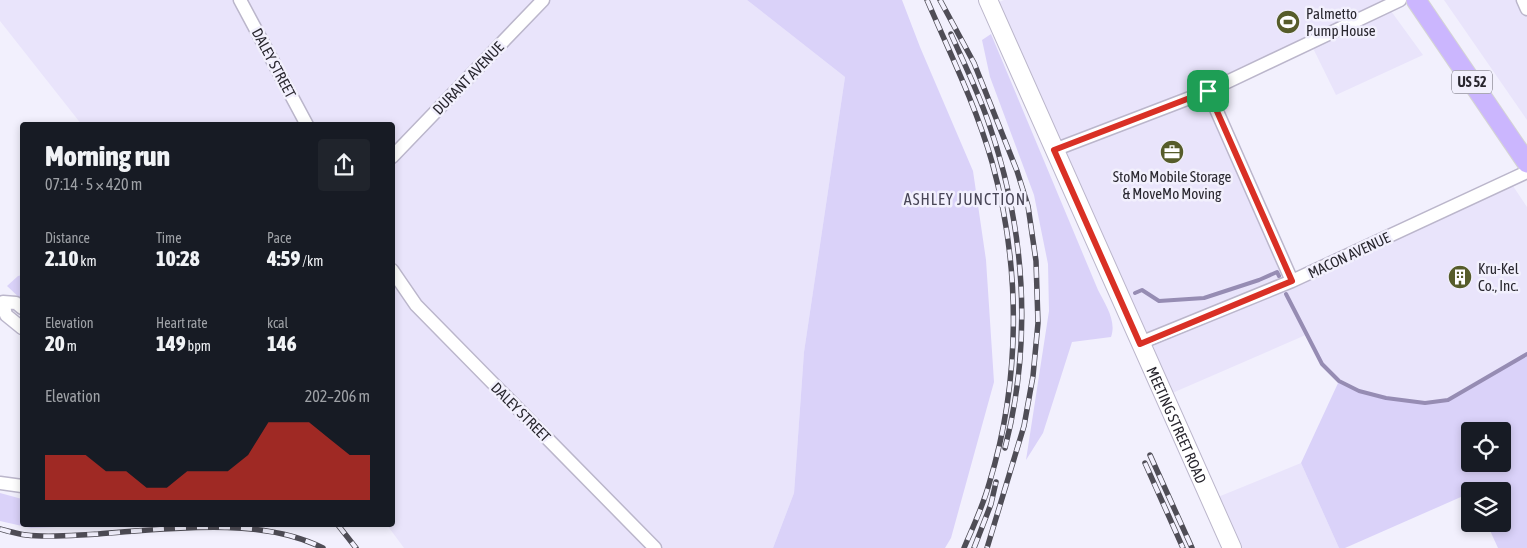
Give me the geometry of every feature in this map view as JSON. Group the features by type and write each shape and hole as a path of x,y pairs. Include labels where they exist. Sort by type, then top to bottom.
{"main road":[{"name":"US 52","path":"1416,0 1527,163"}],"street":[{"name":"DALEY STREET","path":"240,0 305,122"},
{"name":"DURANT AVENUE","path":"395,154 543,0"},
{"name":"MEETING STREET ROAD","path":"988,0 1232,548"},
{"path":"1054,150 1208,91 1400,0"},
{"path":"1523,0 1527,9"},
{"path":"1208,91 1292,281"},
{"name":"MACON AVENUE","path":"1140,344 1292,281 1527,172"},
{"name":"DALEY STREET","path":"395,274 416,305 655,548"},
{"path":"20,306 16,303 2,302 6,315 20,326"},
{"path":"0,483 20,486"}],"shaded area":[{"path":"0,0 747,0 845,77 804,352 794,493 773,548 404,548 388,527 395,527 395,122 80,122 0,21"},
{"path":"747,0 902,0 973,171 986,260 994,382 951,538 945,548 773,548 794,493 804,352 845,77"},
{"path":"1004,0 1383,0 1423,55 1336,95 1310,42 1208,90 1292,281 1509,180 1527,207 1527,354 1448,400 1425,403 1410,402 1359,391 1339,381 1322,364 1308,334 1170,394 999,2"},
{"path":"1444,0 1523,0 1527,9 1527,120"},
{"path":"991,34 1109,313 1112,325 1111,337 1072,342 1043,433 1026,460 1049,311 1048,264 1034,195 990,77 982,40"},
{"path":"20,276 20,298 7,286"},
{"path":"1527,354 1527,548 1498,548 1491,532 1511,532 1511,482 1461,482 1461,497 1345,548 1339,548 1301,463 1339,381 1359,391 1386,398 1425,403 1448,400"},
{"path":"1301,463 1339,548 1241,548 1218,497"},
{"path":"0,493 20,498 20,526 0,521"}],"waterway":[{"path":"1135,293 1142,290 1159,301 1204,298 1277,272 1279,276"},
{"path":"1286,294 1322,364 1339,381 1359,391 1386,398 1425,403 1448,400 1527,354"}],"railway":[{"path":"927,0 986,141 1002,202 1012,283 1012,364 1000,445 987,492 964,548"},
{"path":"940,0 974,63 1017,171 1028,206 1036,261 1038,323 1033,376 1024,426 987,548"},
{"path":"951,34 988,121 1001,161 1017,242 1021,283 1022,325 1014,407 1005,448"},
{"path":"1150,455 1192,548"},
{"path":"1145,463 1183,548"},
{"path":"974,548 991,504 996,482"},
{"path":"340,527 356,548"},
{"path":"0,529 26,535 53,536 183,528 242,528 298,538 323,548"}],"place":[{"name":"Palmetto Pump House","path":"1288,22"},
{"name":"StoMo Mobile Storage & MoveMo Moving","path":"1172,152"},
{"name":"Kru-Kel Co., Inc.","path":"1460,277"}],"district":[{"name":"ASHLEY JUNCTION","path":"965,199"}],"route":[{"path":"1208,91 1292,281 1140,344 1054,150 1208,91"}]}
